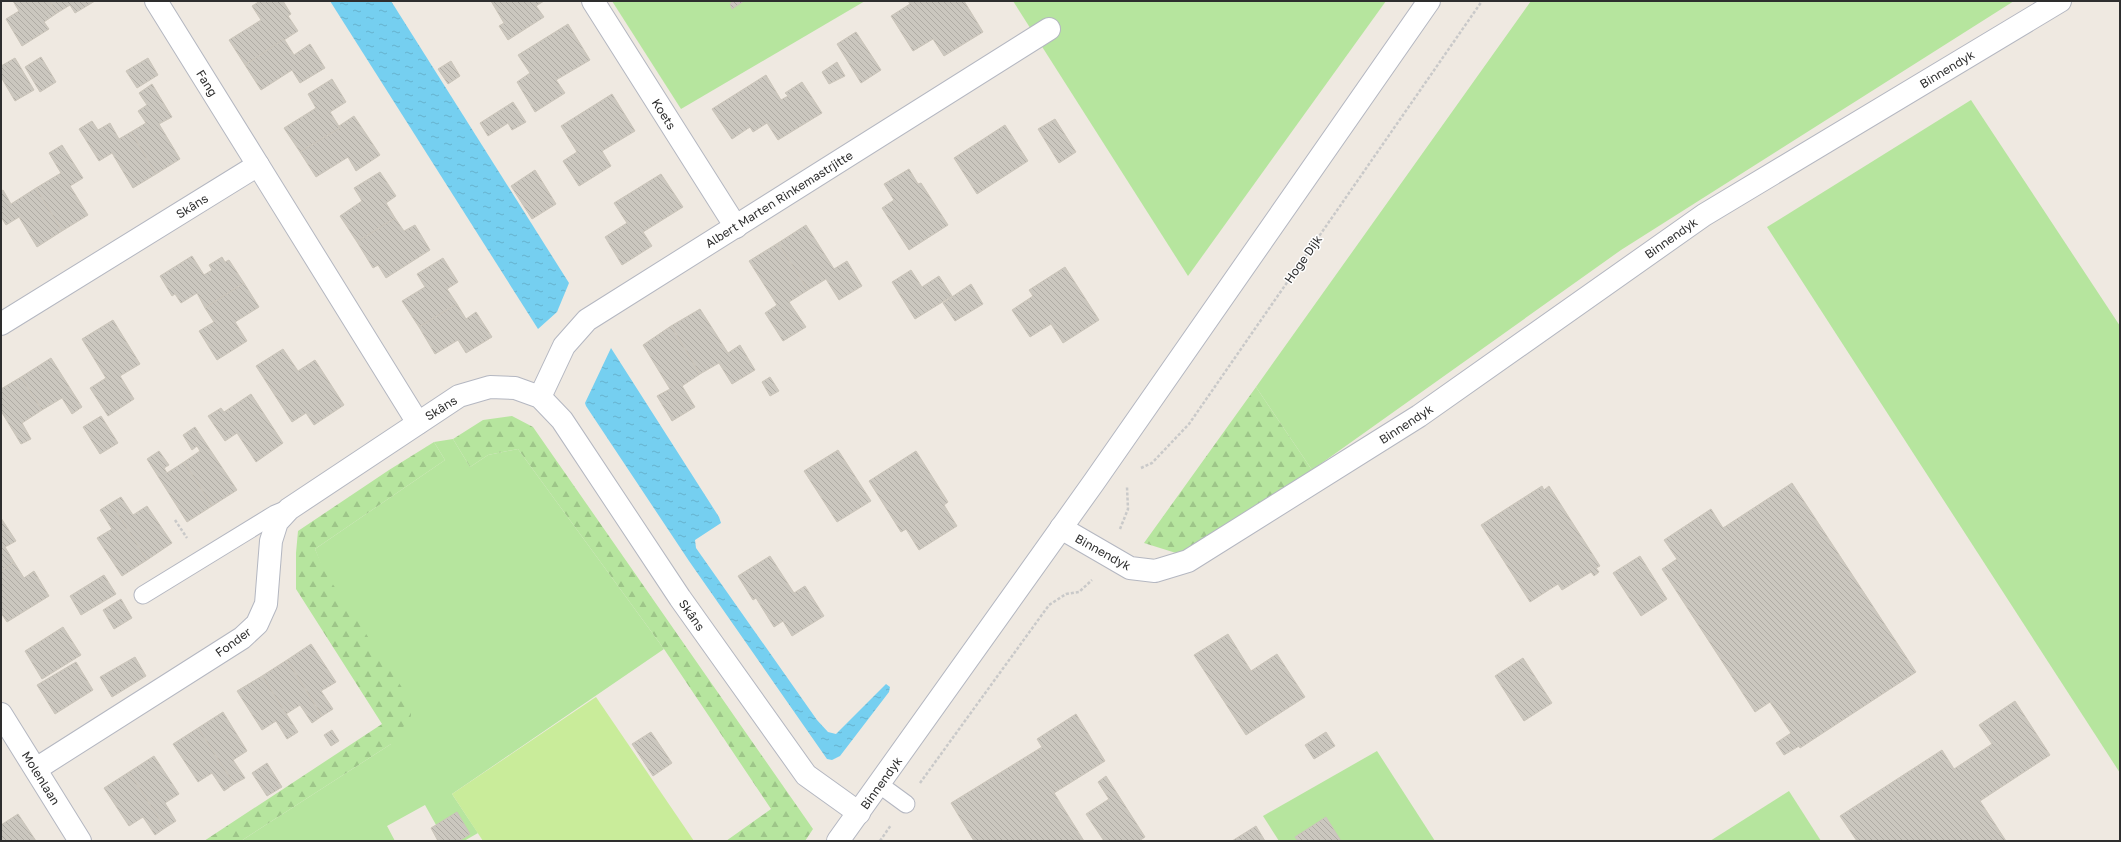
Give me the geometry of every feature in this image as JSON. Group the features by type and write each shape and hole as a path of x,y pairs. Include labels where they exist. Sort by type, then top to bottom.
{"street":[{"name":"Fang","path":"156,1 258,165"},
{"name":"Koets","path":"593,1 736,227"},
{"path":"1062,528 1429,1"},
{"name":"Binnendyk","path":"838,841 880,785 1062,528 1130,568 1155,571 1188,561 1419,416 1704,215 2060,1"},
{"name":"Albert Marten Rinkemastrjitte","path":"540,397 564,346 587,320 1049,29"},
{"name":"Skâns","path":"1,324 258,165 418,423 459,396 490,387 515,388 540,397 562,420 680,598 806,775 859,813"},
{"name":"Fonder","path":"36,769 242,638 257,624 266,604 271,541 277,522 289,508 418,423"},
{"name":"Molenlaan","path":"1,714 80,841"}],"lane":[{"path":"143,595 275,514 289,508"},
{"path":"880,785 906,804"}],"path":[{"name":"Hoge Dijk","path":"1139,469 1152,463 1189,424 1482,1"},
{"path":"880,841 1049,605 1066,594 1078,592 1094,579 1109,556 1128,509 1126,474 1094,482"}],"green space":[{"path":"612,1 865,1 681,109"},
{"path":"1013,1 1386,1 1188,276"},
{"path":"1531,1 2014,1 1621,250 1312,470 1256,387"},
{"path":"1971,100 2120,326 2120,773 1767,227"},
{"path":"1256,387 1312,470 1219,533 1198,551 1176,553 1144,543"},
{"path":"512,416 533,427 813,829 805,841 726,841 771,809 664,649 518,449 488,455 470,467 453,439 483,420"},
{"path":"453,439 470,467 488,455 518,449 664,649 452,794 478,833 464,841 445,841 425,805 387,826 395,841 241,841 391,744 315,549 445,460 434,442"},
{"path":"434,442 445,460 315,549 326,574 411,701 411,716 391,744 241,841 204,841 382,724 296,589 296,553 298,531 389,470"},
{"path":"596,697 694,841 483,841 452,794"},
{"path":"1377,751 1435,841 1279,841 1263,816"},
{"path":"1789,791 1821,841 1710,841"}],"water":[{"path":"330,1 391,1 569,283 557,312 538,329"},
{"path":"611,348 719,517 721,523 695,540 696,548 817,720 828,732 836,734 886,684 890,687 889,692 840,756 832,760 827,759 689,561 586,406 585,403"}],"building":[{"path":"13,1 50,1 57,13 44,22 49,29 22,46 6,19 19,11"},
{"path":"50,1 95,1 75,13 70,5 57,13"},
{"path":"260,1 283,1 291,14 288,16 298,31 245,65 229,40 261,20 252,6"},
{"path":"491,1 544,1 536,6 544,17 508,40 499,26 504,23"},
{"path":"733,1 744,1 732,9 730,4"},
{"path":"908,1 964,1 983,32 944,56 933,39 913,51 891,16 910,4"},
{"path":"568,24 590,60 556,80 565,93 535,112 517,82 530,73 518,55"},
{"path":"856,32 881,70 861,83 837,44"},
{"path":"284,39 294,55 310,44 325,68 300,83 292,70 261,90 245,65"},
{"path":"41,57 56,82 40,92 25,67"},
{"path":"15,58 34,90 15,101 1,77 1,66"},
{"path":"148,58 158,75 137,88 126,71"},
{"path":"451,61 460,76 448,84 438,69"},
{"path":"837,62 845,76 829,84 822,72"},
{"path":"766,75 781,100 788,96 785,93 802,82 822,113 778,140 767,123 753,132 750,127 732,139 712,109"},
{"path":"332,79 346,102 330,112 340,128 300,152 284,128 316,108 308,94"},
{"path":"152,84 172,117 159,124 180,159 156,174 131,132 146,123 138,111 147,105 139,93"},
{"path":"612,94 635,131 602,151 611,166 579,186 563,161 577,152 561,126"},
{"path":"513,102 526,122 512,130 508,123 488,136 480,123"},
{"path":"354,116 380,155 356,171 348,157 316,177 300,152 340,128 339,126"},
{"path":"1055,119 1076,152 1059,163 1038,129"},
{"path":"92,121 98,130 110,123 119,139 131,132 156,174 133,188 112,153 99,161 79,129"},
{"path":"1005,125 1028,161 977,194 954,158"},
{"path":"62,145 83,178 70,186 88,215 62,231 36,188 61,173 49,153"},
{"path":"909,169 918,184 921,183 948,225 909,250 882,208 894,200 884,184"},
{"path":"535,170 556,204 532,219 511,186"},
{"path":"380,172 396,196 386,203 395,218 357,242 340,216 362,201 354,188"},
{"path":"661,174 683,207 643,232 652,246 622,265 605,237 627,223 614,203"},
{"path":"36,188 62,231 37,247 19,217 6,225 1,217 1,191 3,190 11,204"},
{"path":"395,218 404,231 415,225 430,250 386,278 378,265 373,268 357,242"},
{"path":"806,225 834,269 847,261 862,286 839,300 826,279 808,290 778,243"},
{"path":"778,243 808,290 789,302 806,327 783,341 765,313 777,305 749,261"},
{"path":"192,256 204,275 212,270 209,265 222,257 225,262 229,260 244,283 205,308 197,293 181,303 175,294 172,296 160,276"},
{"path":"443,258 458,282 447,289 457,304 419,327 402,301 425,287 417,274"},
{"path":"1065,267 1099,320 1063,343 1051,324 1030,337 1012,310 1033,296 1029,290"},
{"path":"911,270 922,287 939,276 952,296 915,319 892,282"},
{"path":"244,283 259,307 235,322 247,341 217,360 199,331 214,322 205,308"},
{"path":"971,284 983,304 955,321 943,303"},
{"path":"457,304 466,319 476,312 492,337 466,353 458,340 435,354 419,327"},
{"path":"700,309 728,353 740,345 755,370 732,384 719,363 700,374 671,326"},
{"path":"113,320 140,364 120,376 134,399 108,416 90,388 106,378 82,339"},
{"path":"671,326 700,374 682,386 695,407 672,421 657,396 670,389 643,345"},
{"path":"283,349 298,371 315,360 344,405 314,425 306,413 292,422 256,366"},
{"path":"51,358 82,407 72,414 62,398 42,410 21,377"},
{"path":"21,377 42,410 22,423 31,439 21,444 1,411 1,389"},
{"path":"770,377 779,391 770,396 762,382"},
{"path":"251,394 283,443 256,462 237,433 225,441 208,416 221,408 224,412"},
{"path":"101,416 118,443 100,454 83,427"},
{"path":"195,427 237,490 212,506 184,462 200,451 197,446 192,450 183,435"},
{"path":"838,450 871,501 837,522 804,471"},
{"path":"159,451 169,465 164,468 167,473 184,462 212,506 187,522 147,459"},
{"path":"916,451 948,502 944,505 957,526 919,550 906,529 901,532 869,481"},
{"path":"1792,483 1916,672 1800,748 1799,746 1784,755 1776,743 1791,733 1770,702 1755,712 1662,569 1677,559 1664,540 1711,509 1723,528"},
{"path":"1542,486 1544,490 1549,486 1600,566 1596,568 1599,572 1594,576 1591,572 1562,590 1558,584 1530,602 1481,525"},
{"path":"121,497 133,515 147,506 172,543 147,560 111,503"},
{"path":"111,503 147,560 122,576 97,538 112,529 100,510"},
{"path":"1,518 16,541 5,547 14,562 1,571"},
{"path":"770,556 794,593 805,586 824,616 792,636 783,621 774,627 756,598 753,600 738,576"},
{"path":"1640,556 1667,599 1641,616 1613,573"},
{"path":"14,562 24,578 34,571 49,596 7,622 1,613 1,571"},
{"path":"104,575 116,594 81,615 70,596"},
{"path":"121,599 132,618 114,629 103,610"},
{"path":"63,627 81,655 42,679 25,651"},
{"path":"1228,634 1251,671 1277,654 1305,697 1246,735 1194,655"},
{"path":"311,644 336,682 321,691 333,709 322,716 287,660"},
{"path":"135,657 146,676 112,697 100,677"},
{"path":"1523,658 1552,703 1524,721 1495,676"},
{"path":"287,660 322,716 312,723 300,705 286,714 262,676"},
{"path":"76,662 93,690 55,714 37,685"},
{"path":"262,676 298,732 287,739 276,721 262,730 237,691"},
{"path":"2015,701 2050,755 1980,801 2006,841 1857,841 1840,816 1942,750 1954,769 1992,744 1979,725"},
{"path":"223,712 247,751 233,760 245,778 234,784 198,728"},
{"path":"1076,714 1105,761 1054,793 1084,841 974,841 951,803 1042,747 1037,739"},
{"path":"198,728 234,784 224,791 212,773 198,782 173,744"},
{"path":"332,730 339,741 331,746 324,735"},
{"path":"651,732 672,763 653,776 632,744"},
{"path":"1326,732 1335,746 1314,759 1305,745"},
{"path":"154,756 179,794 165,803 176,821 165,828 129,772"},
{"path":"267,763 282,787 267,796 252,773"},
{"path":"129,772 165,828 155,835 143,817 129,826 104,788"},
{"path":"1106,776 1145,837 1139,841 1104,841 1086,814 1109,799 1098,782"},
{"path":"457,812 470,834 459,841 438,841 431,828"},
{"path":"18,814 36,841 1,841 1,825"},
{"path":"1326,817 1341,841 1298,841 1295,837"},
{"path":"1256,826 1265,841 1232,841"}]}
